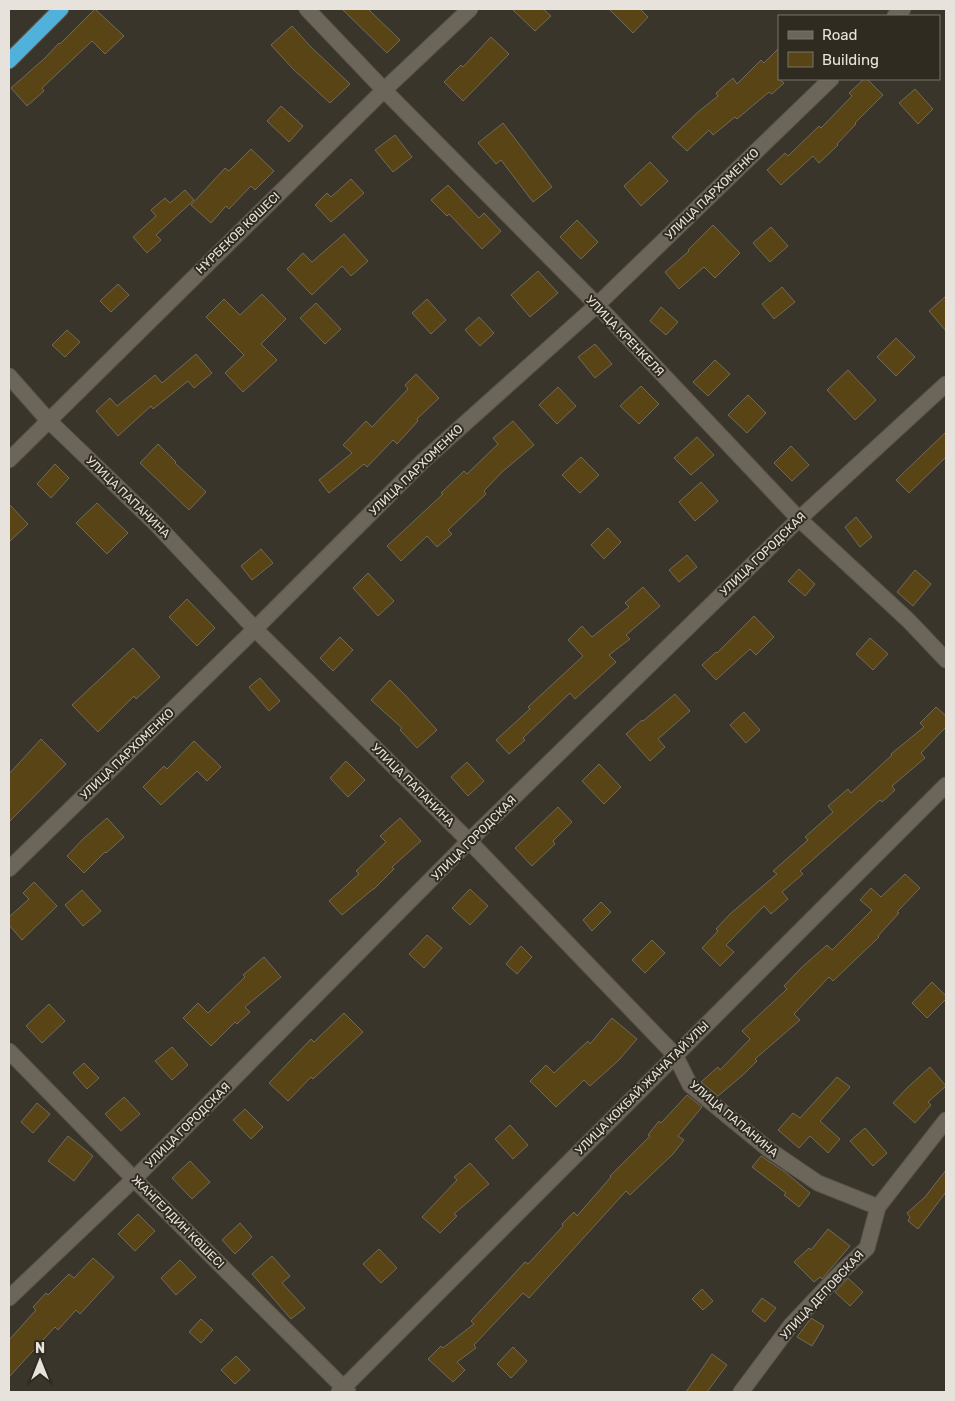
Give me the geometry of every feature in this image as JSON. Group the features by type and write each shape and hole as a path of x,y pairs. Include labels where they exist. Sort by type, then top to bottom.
{"highway":[{"path":"9,61 62,9"}],"street":[{"name":"УЛИЦА КРЕНКЕЛЯ","path":"307,9 384,90 597,305 799,519 909,621 946,660"},
{"name":"НҰРБЕКОВ КӨШЕСІ","path":"9,460 384,90 470,9"},
{"name":"УЛИЦА ПАРХОМЕНКО","path":"9,869 255,629 423,461 597,305 830,80"},
{"name":"УЛИЦА ПАПАНИНА","path":"9,376 48,420 156,524 255,629 469,842 675,1055 690,1085 768,1149 818,1183 878,1207"},
{"name":"УЛИЦА ГОРОДСКАЯ","path":"9,1298 134,1179 469,842 799,519 946,384"},
{"name":"УЛИЦА КОКБАЙ ЖАНАТАЙ УЛЫ","path":"343,1390 946,785"},
{"name":"ЖАНГЕЛДИН КӨШЕСІ","path":"9,1051 343,1390"},
{"name":"УЛИЦА ДЕПОВСКАЯ","path":"741,1392 791,1324 842,1270 867,1248 878,1207 946,1120"}],"building":[{"path":"95,9 124,36 105,54 92,41 42,88 44,91 27,106 11,88 60,44"},
{"path":"342,9 368,9 400,40 387,53"},
{"path":"512,9 543,9 551,16 535,31"},
{"path":"609,9 640,9 648,17 633,33"},
{"path":"292,26 350,84 330,103 293,69 271,45"},
{"path":"491,37 509,54 463,101 444,82 461,65 463,67"},
{"path":"778,49 778,80 784,83 772,94 769,92 737,119 735,117 713,135 709,130 687,151 672,137 718,96 716,93 733,78 737,84 761,60 764,63"},
{"path":"863,80 868,80 883,95 819,163 813,156 781,185 767,170 785,153 788,156 819,126 821,128 852,96 849,93"},
{"path":"915,89 933,109 918,124 899,103"},
{"path":"281,106 303,126 289,142 267,121"},
{"path":"503,123 552,187 533,202 501,160 496,164 478,143"},
{"path":"395,135 412,157 393,172 375,150"},
{"path":"251,149 274,171 255,190 251,186 229,209 226,206 211,223 191,205 225,168 229,171"},
{"path":"650,162 668,181 641,206 624,186"},
{"path":"351,179 364,193 331,222 315,205 327,193 331,197"},
{"path":"448,185 479,218 484,213 501,231 482,249 449,214 447,216 431,200"},
{"path":"185,190 194,200 156,235 161,240 147,253 133,237 156,216 151,210 165,198 170,203"},
{"path":"577,220 598,242 581,259 560,237"},
{"path":"713,225 740,253 715,278 704,267 679,289 665,272 689,251"},
{"path":"771,227 788,246 770,262 753,243"},
{"path":"344,234 368,261 351,276 342,266 312,295 287,269 303,253 312,262"},
{"path":"538,271 558,293 530,317 511,295"},
{"path":"118,284 129,295 111,312 100,301"},
{"path":"782,287 795,302 774,319 762,304"},
{"path":"262,294 286,319 261,344 277,360 243,392 225,373 244,355 206,317 224,299 240,315"},
{"path":"946,296 946,331 929,311"},
{"path":"427,299 446,320 431,334 412,313"},
{"path":"316,303 341,329 325,344 300,318"},
{"path":"661,307 678,322 666,335 650,321"},
{"path":"479,317 494,333 480,346 465,330"},
{"path":"67,330 80,342 65,357 52,345"},
{"path":"896,338 915,357 896,376 877,357"},
{"path":"595,344 612,364 595,378 578,357"},
{"path":"196,354 212,373 194,388 188,381 153,409 151,406 118,436 96,411 110,398 117,406 155,375 162,383"},
{"path":"715,360 730,374 708,396 693,382"},
{"path":"848,370 876,400 855,420 827,390"},
{"path":"416,374 439,398 417,419 418,421 397,444 393,440 367,467 364,464 329,493 319,480 352,453 343,445 366,421 372,427 408,389 405,385"},
{"path":"641,386 659,404 639,424 620,406"},
{"path":"558,387 576,406 557,424 539,405"},
{"path":"748,395 766,413 747,433 728,415"},
{"path":"513,421 534,445 502,472 484,491 486,494 448,530 452,534 437,547 427,536 401,561 387,546 443,494 441,493 464,471 467,474 498,444 493,438"},
{"path":"946,432 946,457 909,493 896,480"},
{"path":"697,437 714,455 691,475 674,458"},
{"path":"158,444 206,492 189,510 140,463"},
{"path":"791,446 809,465 792,481 774,463"},
{"path":"581,457 599,475 580,493 562,475"},
{"path":"55,464 69,478 51,498 37,484"},
{"path":"701,482 718,501 695,521 679,502"},
{"path":"97,503 128,533 107,554 76,523"},
{"path":"9,504 28,524 9,542"},
{"path":"856,517 872,537 860,547 845,527"},
{"path":"608,528 621,542 604,559 591,545"},
{"path":"261,549 273,563 252,580 241,566"},
{"path":"687,555 697,567 679,582 669,570"},
{"path":"799,569 815,584 805,596 788,581"},
{"path":"915,570 931,584 913,606 897,592"},
{"path":"368,573 394,601 378,616 353,588"},
{"path":"643,587 660,606 626,635 630,639 609,655 616,662 575,699 570,693 509,754 496,740 530,709 528,707 583,656 568,640 582,626 592,637 629,607 625,603"},
{"path":"187,599 215,628 197,646 169,617"},
{"path":"754,616 774,637 756,655 750,649 716,680 702,665 717,653"},
{"path":"340,637 353,650 333,671 320,658"},
{"path":"870,638 888,654 873,670 856,654"},
{"path":"133,648 160,677 136,699 134,696 98,732 72,705"},
{"path":"260,678 280,701 269,711 249,687"},
{"path":"390,680 437,730 417,748 400,730 402,728 371,700"},
{"path":"675,694 690,711 658,739 665,747 650,761 626,734"},
{"path":"936,707 946,716 946,727 921,753 925,758 892,786 895,790 882,802 880,800 800,871 803,874 782,892 788,899 771,914 764,906 726,945 734,952 720,966 702,948 718,931 716,929 730,914 777,874 773,871 808,840 805,837 833,812 828,806 848,789 851,793 891,754 924,727 920,723"},
{"path":"744,712 760,730 746,743 730,725"},
{"path":"41,739 66,764 9,822 9,774"},
{"path":"194,741 221,767 207,781 197,771 161,805 143,787 164,766 167,769"},
{"path":"346,761 365,780 348,797 330,778"},
{"path":"467,762 484,781 468,796 451,777"},
{"path":"599,764 621,787 604,804 582,781"},
{"path":"558,807 572,822 553,841 555,844 532,866 515,848"},
{"path":"107,818 124,837 105,852 84,873 67,856"},
{"path":"400,818 421,841 392,867 394,869 374,889 342,915 329,901 359,874 356,871 386,842 380,836"},
{"path":"905,874 920,888 897,912 899,913 879,937 833,981 829,977 794,1014 800,1020 755,1059 757,1061 744,1074 718,1096 701,1082 718,1067 720,1070 750,1039 742,1031 787,989 784,986 801,968 827,945 832,950 872,910 860,900 871,888 881,897"},
{"path":"34,882 57,906 22,940 9,925 9,917 29,899 23,893"},
{"path":"470,889 488,906 470,925 452,908"},
{"path":"82,890 101,911 83,926 65,905"},
{"path":"601,902 611,912 592,931 583,920"},
{"path":"427,935 442,948 424,968 409,954"},
{"path":"652,940 665,953 645,973 632,960"},
{"path":"521,946 532,957 517,974 506,964"},
{"path":"264,957 281,977 245,1007 250,1012 237,1024 235,1022 211,1046 183,1018 198,1003 208,1013 245,977 243,975"},
{"path":"932,982 946,996 946,999 927,1018 912,1003"},
{"path":"49,1004 65,1021 42,1043 26,1026"},
{"path":"344,1013 363,1032 313,1079 311,1077 288,1101 269,1083 311,1039 314,1042"},
{"path":"612,1018 637,1039 619,1060 590,1086 584,1080 556,1107 530,1081 546,1065 554,1073 588,1041 590,1044"},
{"path":"172,1047 188,1065 172,1080 155,1061"},
{"path":"84,1063 99,1078 87,1089 73,1073"},
{"path":"930,1067 946,1086 928,1102 931,1105 915,1123 893,1103"},
{"path":"837,1077 850,1087 820,1121 840,1139 828,1153 810,1136 799,1148 778,1130 793,1113 800,1118"},
{"path":"687,1095 702,1107 678,1136 684,1140 673,1154 630,1195 626,1191 529,1298 523,1293 474,1345 476,1348 457,1362 465,1370 453,1382 428,1359 441,1346 443,1348 474,1324 471,1321 525,1262 528,1264 574,1212 577,1216 610,1176 650,1136 648,1135 659,1121 661,1123"},
{"path":"124,1097 140,1114 121,1131 105,1114"},
{"path":"37,1103 50,1114 33,1133 21,1122"},
{"path":"245,1109 263,1127 251,1139 233,1120"},
{"path":"510,1125 528,1145 513,1159 495,1139"},
{"path":"865,1128 887,1153 873,1166 850,1141"},
{"path":"68,1136 93,1156 74,1181 48,1161"},
{"path":"761,1156 785,1172 810,1193 799,1207 784,1195 786,1193 752,1167"},
{"path":"190,1161 210,1182 192,1199 172,1178"},
{"path":"470,1163 489,1184 454,1214 457,1216 440,1233 422,1217 457,1180 454,1177"},
{"path":"946,1170 946,1192 918,1229 908,1221 910,1217 907,1213 925,1197"},
{"path":"138,1214 155,1231 135,1251 118,1234"},
{"path":"240,1223 252,1237 235,1254 222,1240"},
{"path":"828,1229 850,1246 822,1279 820,1277 814,1282 794,1262 809,1248 811,1250"},
{"path":"379,1249 397,1268 381,1283 363,1264"},
{"path":"272,1256 290,1276 282,1283 305,1308 291,1319 252,1274"},
{"path":"93,1258 114,1277 80,1314 76,1310 58,1330 55,1327 9,1377 9,1340 36,1310 33,1307 46,1293 48,1295 69,1274 74,1278"},
{"path":"180,1260 196,1277 176,1295 161,1278"},
{"path":"848,1278 863,1292 850,1306 835,1292"},
{"path":"702,1289 713,1301 703,1310 692,1299"},
{"path":"762,1298 776,1308 765,1322 752,1311"},
{"path":"811,1318 824,1326 812,1346 797,1337"},
{"path":"201,1319 213,1330 201,1343 189,1332"},
{"path":"513,1347 527,1361 511,1378 497,1364"},
{"path":"712,1354 727,1365 707,1392 686,1392"},
{"path":"236,1356 250,1370 235,1384 221,1370"}]}
